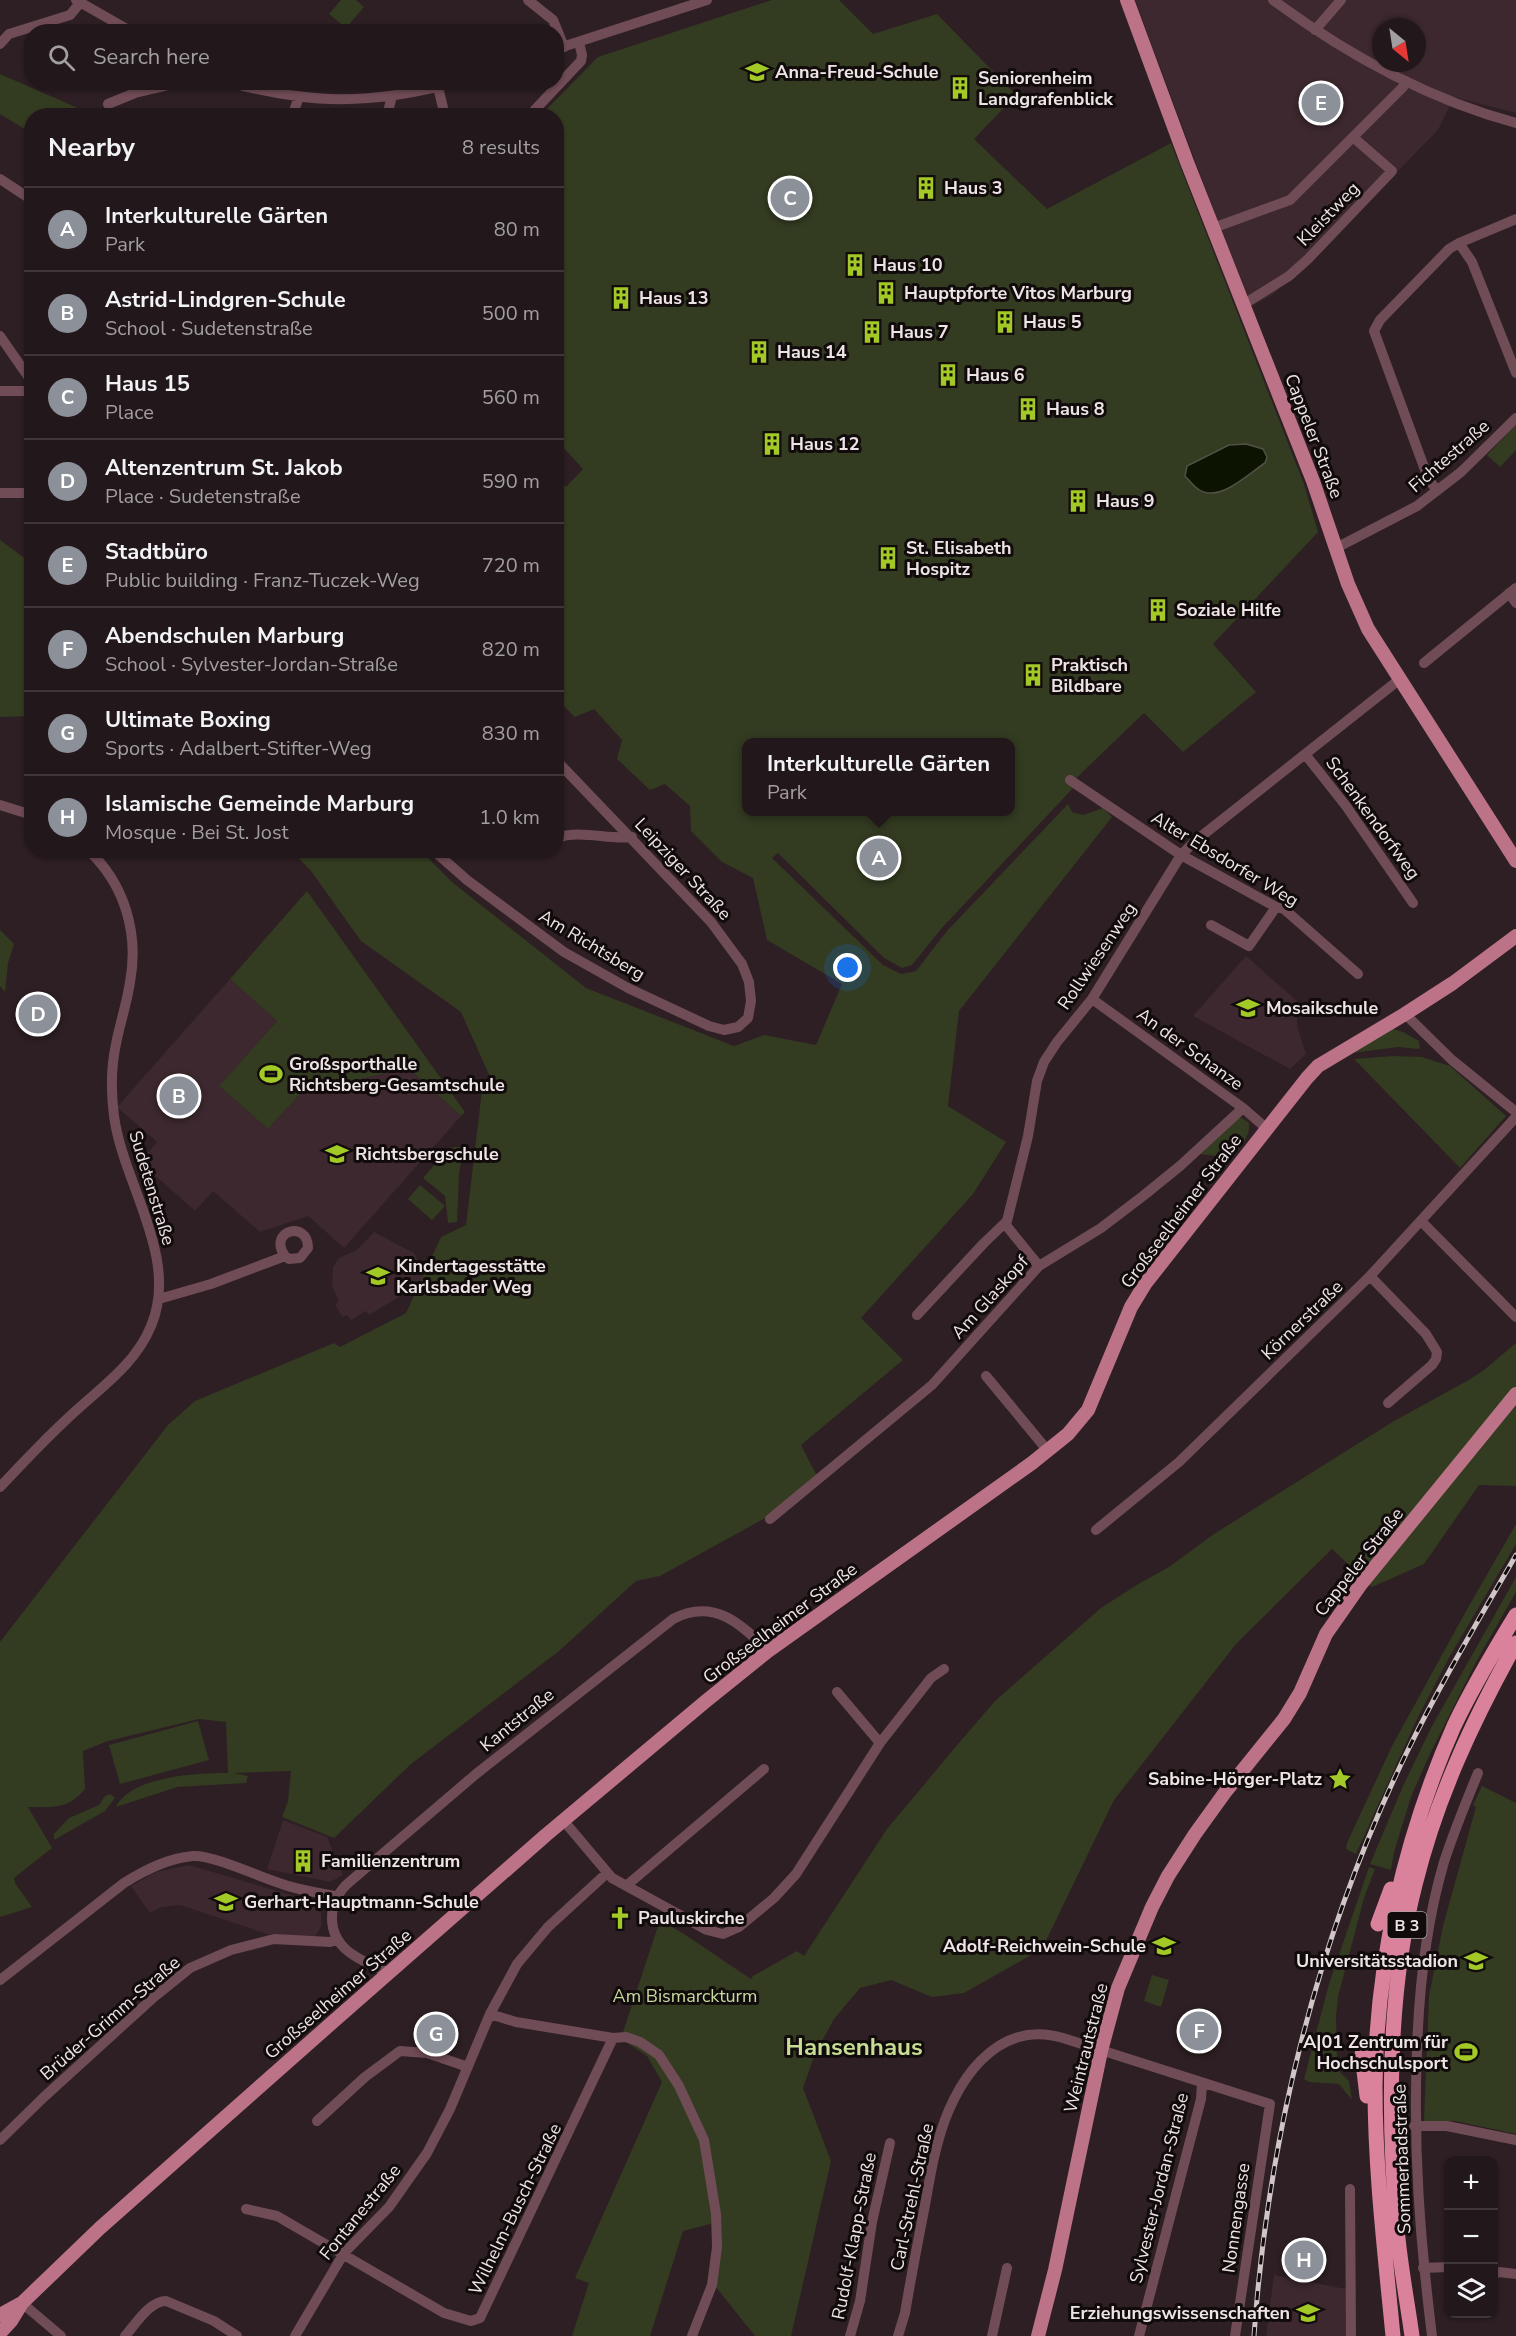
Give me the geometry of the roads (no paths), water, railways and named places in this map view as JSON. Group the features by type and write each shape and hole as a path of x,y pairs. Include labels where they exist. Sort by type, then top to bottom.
{"highway":[{"name":"B 3","path":"1393,2336 1380,2191 1375,2087 1378,2023 1387,1944 1400,1879 1455,1725 1487,1663 1516,1615"},
{"name":"B 3","path":"1412,2336 1397,2229 1394,2160 1394,2018 1402,1948 1415,1885 1439,1804 1467,1733 1516,1643"},
{"path":"1378,1924 1400,1857 1416,1832"},
{"path":"1362,2054 1370,2156 1380,2191"}],"main road":[{"name":"Cappeler Straße","path":"1127,0 1244,304 1348,584 1368,629 1516,861"},
{"name":"Großseelheimer Straße","path":"0,2315 22,2303 100,2228 563,1820 768,1651 1048,1451 1068,1434 1088,1410 1131,1308 1145,1284 1266,1128 1318,1066 1453,983 1516,936"},
{"name":"Cappeler Straße","path":"1226,1791 1267,1741 1299,1693 1326,1634 1361,1584 1516,1394"},
{"name":"Weintrautstraße","path":"1038,2336 1055,2270 1101,2051 1119,1988 1152,1907 1168,1876 1226,1791"},
{"path":"0,2333 22,2303"}],"street":[{"path":"528,0 553,20 554,24"},
{"path":"564,47 707,0"},
{"path":"1272,0 1348,51 1406,81 1453,103 1516,123"},
{"path":"1315,30 1341,0"},
{"path":"41,24 70,15 77,1 118,24"},
{"path":"0,44 9,34 24,29"},
{"path":"564,79 581,61 579,42"},
{"path":"1213,228 1290,200 1354,138 1406,81"},
{"path":"108,104 148,90"},
{"path":"263,90 299,97 344,99 392,96 423,90"},
{"path":"439,90 443,108"},
{"path":"537,108 553,90"},
{"path":"389,108 392,96"},
{"path":"295,108 299,97"},
{"name":"Kleistweg","path":"1244,304 1302,265 1392,171 1354,138"},
{"path":"0,179 24,195"},
{"path":"1437,491 1428,478 1374,331 1380,320 1449,249 1516,219"},
{"path":"1459,243 1472,262 1516,373"},
{"path":"0,336 24,370"},
{"path":"0,391 24,391"},
{"name":"Fichtestraße","path":"1336,548 1418,506 1461,472 1516,418"},
{"path":"0,493 24,493"},
{"path":"1424,663 1513,590 1516,603"},
{"name":"Rollwiesenweg","path":"1005,1224 1028,1136 1039,1072 1057,1042 1092,999 1181,855 1194,842 1400,679"},
{"name":"Schenkendorfweg","path":"1305,754 1357,822 1413,903"},
{"name":"Leipziger Straße","path":"564,768 711,922 742,964 749,982 751,1001 748,1018"},
{"name":"Alter Ebsdorfer Weg","path":"1070,780 1181,855 1276,908 1284,909 1358,974"},
{"path":"0,805 24,812"},
{"path":"564,835 618,839 632,837"},
{"name":"Sudetenstraße","path":"0,1487 69,1417 127,1366 151,1327 159,1299 153,1241 125,1160 114,1114 112,1075 116,1042 131,981 132,936 119,892 109,874 95,858"},
{"name":"Am Richtsberg","path":"442,858 529,928 564,952 628,988 709,1026 724,1030 738,1028 748,1018"},
{"path":"1211,925 1249,946 1276,908"},
{"name":"An der Schanze","path":"1092,999 1243,1108 1266,1128"},
{"path":"1405,1014 1452,1060 1516,1113"},
{"name":"Am Glaskopf","path":"770,1519 932,1385 1039,1266 1101,1228 1143,1196 1180,1166 1243,1108"},
{"name":"Körnerstraße","path":"1096,1530 1179,1462 1370,1276 1516,1117"},
{"path":"1422,1222 1516,1317"},
{"path":"917,1315 984,1243 1005,1224 1039,1266"},
{"path":"159,1299 202,1287 285,1256"},
{"path":"1370,1276 1426,1334 1437,1352 1432,1365 1388,1403"},
{"path":"986,1376 1048,1451"},
{"name":"Kantstraße","path":"336,1896 346,1884 476,1774 673,1619 685,1612 702,1611 720,1614 743,1626 768,1651"},
{"path":"563,1820 607,1873 626,1886 718,1934 728,1933 739,1927 774,1898 805,1864 880,1743 931,1678 944,1669"},
{"path":"837,1692 880,1743"},
{"path":"626,1886 764,1769"},
{"name":"Sommerbadstraße","path":"1432,2336 1417,2200 1414,2126 1419,1996 1427,1940 1444,1862 1478,1773"},
{"path":"0,1980 124,1883 167,1861 195,1856 224,1863 281,1884 336,1896 332,1914 332,1930 336,1940 353,1956 389,1973"},
{"name":"Fontanestraße","path":"295,2336 344,2253 388,2206 427,2153 468,2067 490,2014 517,1964 548,1928 607,1873"},
{"name":"Brüder-Grimm-Straße","path":"0,2140 154,1996 190,1968 231,1950 274,1938 330,1942 336,1940"},
{"path":"490,2014 516,2022 613,2038 626,2037 640,2042 656,2052 679,2086 704,2140 716,2214 717,2247 712,2286 692,2336"},
{"name":"Carl-Strehl-Straße","path":"898,2336 905,2313 937,2143 947,2114 976,2065 1013,2037 1032,2033 1049,2034 1101,2051"},
{"name":"Wilhelm-Busch-Straße","path":"246,2209 277,2216 444,2313 471,2321 480,2318 613,2038"},
{"path":"317,2121 400,2050 427,2053 468,2067"},
{"name":"Sylvester-Jordan-Straße","path":"1101,2051 1270,2104"},
{"name":"Sylvester-Jordan-Straße","path":"1139,2336 1201,2099 1202,2083"},
{"name":"Nonnengasse","path":"1235,2336 1270,2104"},
{"path":"1414,2126 1447,2126 1516,2140"},
{"name":"Rudolf-Klapp-Straße","path":"850,2336 860,2301 872,2222 890,2143"},
{"path":"1350,2189 1351,2336"},
{"path":"1423,2268 1444,2267"},
{"path":"992,2336 1007,2268"},
{"path":"1498,2271 1516,2274"},
{"path":"124,2336 151,2306 166,2301 214,2321 237,2336"},
{"path":"22,2303 61,2336"}],"railway":[{"path":"1254,2336 1271,2186 1285,2112 1302,2038 1347,1893 1406,1754 1445,1679 1516,1555"}],"place":[{"name":"Anna-Freud-Schule","path":"757,72"},
{"name":"Seniorenheim Landgrafenblick","path":"960,88"},
{"name":"Stadtbüro","path":"1321,103"},
{"name":"Haus 3","path":"926,188"},
{"name":"Haus 15","path":"790,198"},
{"name":"Haus 10","path":"855,265"},
{"name":"Hauptpforte Vitos Marburg","path":"886,293"},
{"name":"Haus 13","path":"621,298"},
{"name":"Haus 5","path":"1005,322"},
{"name":"Haus 7","path":"872,332"},
{"name":"Haus 14","path":"759,352"},
{"name":"Haus 6","path":"948,375"},
{"name":"Haus 8","path":"1028,409"},
{"name":"Haus 12","path":"772,444"},
{"name":"Haus 9","path":"1078,501"},
{"name":"St. Elisabeth Hospitz","path":"888,558"},
{"name":"Soziale Hilfe","path":"1158,610"},
{"name":"Praktisch Bildbare","path":"1033,675"},
{"name":"Interkulturelle Gärten","path":"879,858"},
{"name":"Mosaikschule","path":"1248,1008"},
{"name":"Altenzentrum St. Jakob","path":"38,1014"},
{"name":"Großsporthalle Richtsberg-Gesamtschule","path":"271,1074"},
{"name":"Astrid-Lindgren-Schule","path":"179,1096"},
{"name":"Richtsbergschule","path":"337,1154"},
{"name":"Kindertagesstätte Karlsbader Weg","path":"378,1276"},
{"name":"Sabine-Hörger-Platz","path":"1340,1779"},
{"name":"Familienzentrum","path":"303,1861"},
{"name":"Gerhart-Hauptmann-Schule","path":"226,1902"},
{"name":"Pauluskirche","path":"620,1918"},
{"name":"Adolf-Reichwein-Schule","path":"1164,1946"},
{"name":"Universitätsstadion","path":"1476,1961"},
{"name":"Abendschulen Marburg","path":"1199,2031"},
{"name":"Ultimate Boxing","path":"436,2034"},
{"name":"A|01 Zentrum für Hochschulsport","path":"1466,2052"},
{"name":"Islamische Gemeinde Marburg","path":"1304,2260"},
{"name":"Erziehungswissenschaften","path":"1308,2313"}],"district":[{"name":"Hansenhaus","path":"854,2047"}],"park label":[{"name":"Am Bismarckturm","path":"685,1996"}]}
